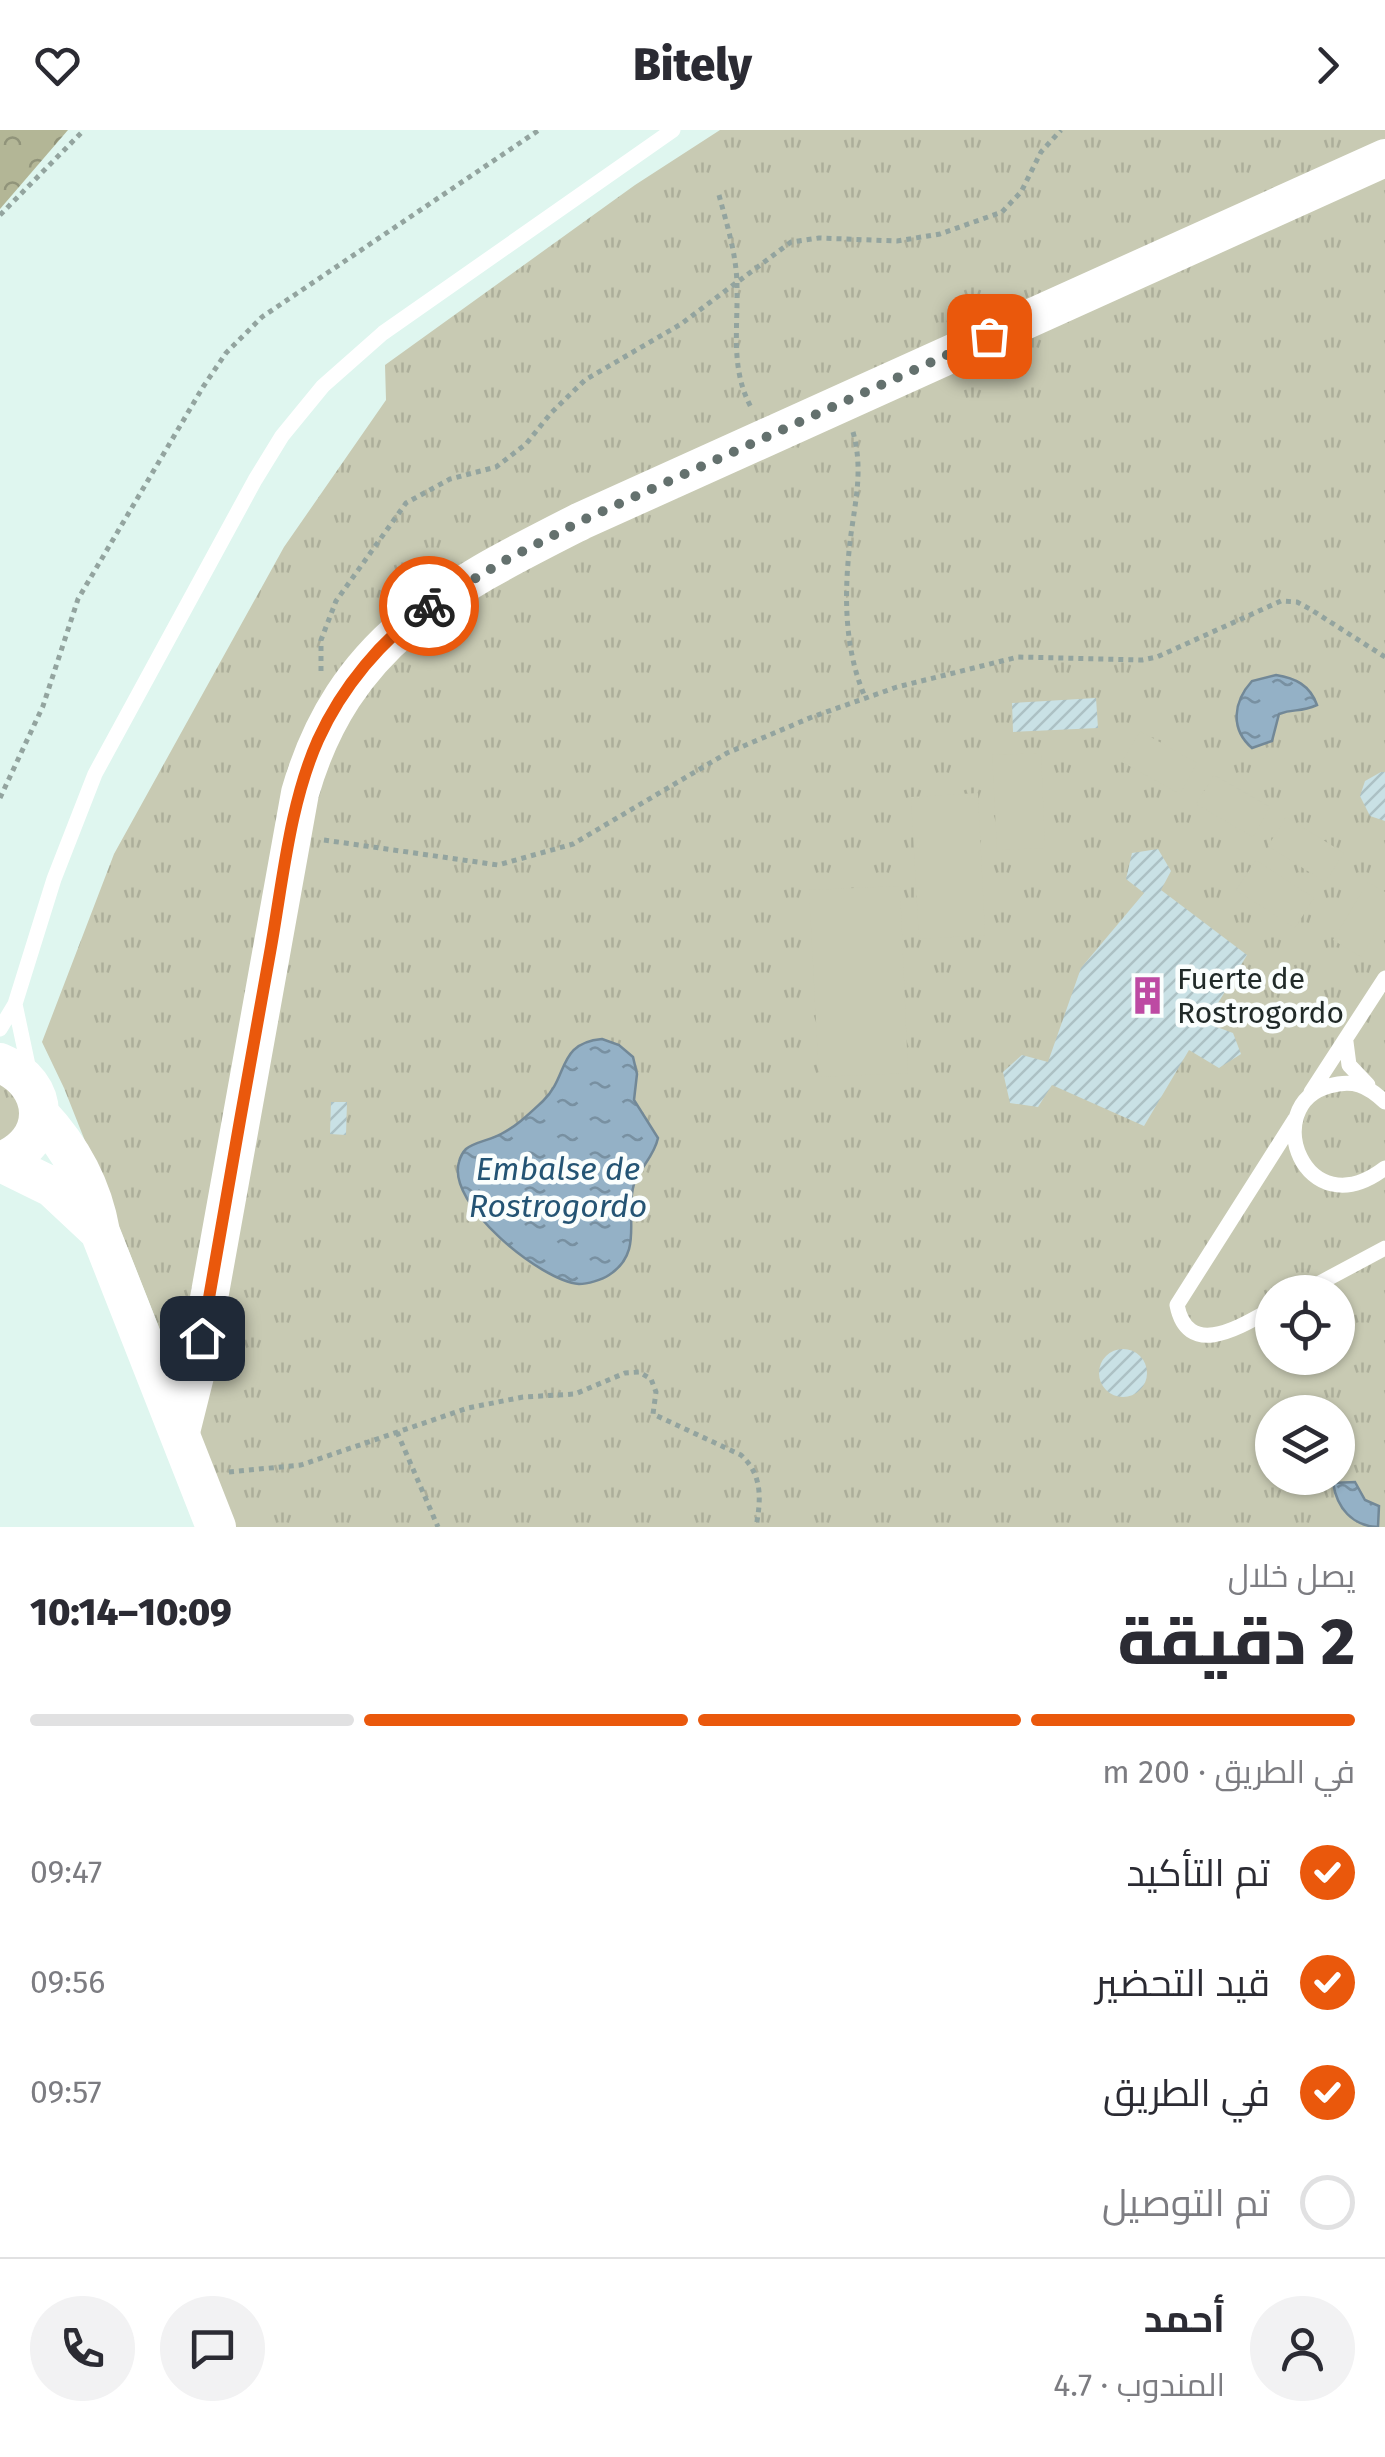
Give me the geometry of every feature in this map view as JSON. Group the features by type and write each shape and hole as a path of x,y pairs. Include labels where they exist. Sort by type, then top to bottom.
{"main road":[{"path":"0,1063 24,1076 36,1102 73,1154 216,1527"},
{"path":"0,1162 27,1146 34,1136 36,1102"},
{"path":"0,1162 52,1187 100,1232"}],"street":[{"path":"180,1436 195,1376 292,835 310,760 331,714 395,632 464,584 581,521 1385,158"}],"lane":[{"path":"0,1028 16,1004 54,879 95,774 254,480 282,436 340,368 383,333 673,130"},
{"path":"1255,1319 1228,1334 1208,1336 1190,1329 1180,1318 1177,1305 1385,978"},
{"path":"16,1004 36,1102"},
{"path":"1346,1042 1349,1065 1385,1102"},
{"path":"1306,1100 1320,1088 1343,1082 1370,1088"},
{"path":"1295,1120 1294,1142 1301,1162 1318,1178 1344,1186 1385,1177"},
{"path":"1366,1182 1385,1168"},
{"path":"1335,1275 1385,1248"}],"path":[{"path":"0,215 84,130"},
{"path":"0,798 43,706 78,599 226,353 262,317 539,130"},
{"path":"343,697 320,671 320,640 336,601 406,504 450,479 496,467 526,444 551,412 585,380 681,324 791,242 819,238 897,241 940,234 1002,212 1021,192 1040,152 1061,130"},
{"path":"718,195 738,285 740,388 756,417 757,440"},
{"path":"845,400 860,470 851,536 847,621 856,675 866,698"},
{"path":"292,835 498,866 572,844 727,753 866,698 1018,656 1142,660 1281,601 1297,602 1310,609 1385,657"},
{"path":"197,1480 238,1469 300,1465 468,1408 523,1397 576,1394 625,1373 639,1372 651,1379 656,1392 653,1414 741,1455 751,1464 760,1492 756,1527"},
{"path":"397,1432 438,1527"}],"green space":[{"path":"0,130 68,130 0,209"},
{"path":"720,130 1385,130 1385,1527 234,1527 177,1400 168,1350 42,1042 114,854 284,547 386,400 385,365 635,185"},
{"path":"1140,731 1197,763 1180,794 1122,762"},
{"path":"1041,753 1045,848 997,850 992,755"},
{"path":"1214,775 1270,807 1253,837 1196,804"},
{"path":"978,793 985,935 919,939 911,797"},
{"path":"1286,817 1344,853 1325,882 1268,846"},
{"path":"1256,860 1314,898 1295,928 1236,890"},
{"path":"1368,882 1385,892 1385,917 1361,957 1333,940"},
{"path":"900,886 908,1073 819,1077 809,890"},
{"path":"0,1083 17,1095 23,1123 0,1146"}],"water":[{"path":"1276,675 1301,684 1317,705 1279,714 1272,741 1252,748 1237,724 1238,706 1252,681"},
{"name":"Embalse de Rostrogordo","path":"602,1039 619,1045 633,1057 637,1074 634,1100 658,1138 634,1184 627,1256 606,1277 579,1284 542,1270 500,1238 467,1198 459,1179 459,1162 466,1149 507,1131 543,1101 577,1047"},
{"path":"1355,1482 1365,1500 1379,1506 1378,1527 1353,1519 1337,1495 1355,1495"}],"building":[{"path":"1096,698 1098,728 1013,732 1012,703"},
{"path":"1385,772 1385,821 1370,816 1360,796 1365,781"},
{"name":"Fuerte de Rostrogordo","path":"1158,849 1171,871 1161,890 1247,955 1206,1023 1233,1033 1241,1054 1219,1068 1189,1050 1144,1126 1052,1085 1038,1107 1010,1103 1003,1072 1022,1055 1048,1062 1081,968 1144,893 1126,879 1132,853"},
{"path":"331,1102 347,1102 346,1135 330,1134"},
{"path":"1123,1349 1140,1356 1147,1373 1140,1390 1123,1397 1106,1390 1099,1373 1106,1356"}],"way so far":[{"path":"429,606 581,521 989,336"}],"place":[{"name":"Fuerte de Rostrogordo","path":"1147,996"}],"route":[{"path":"202,1338 280,894 310,760 331,714 358,674 395,632 429,606"}]}
